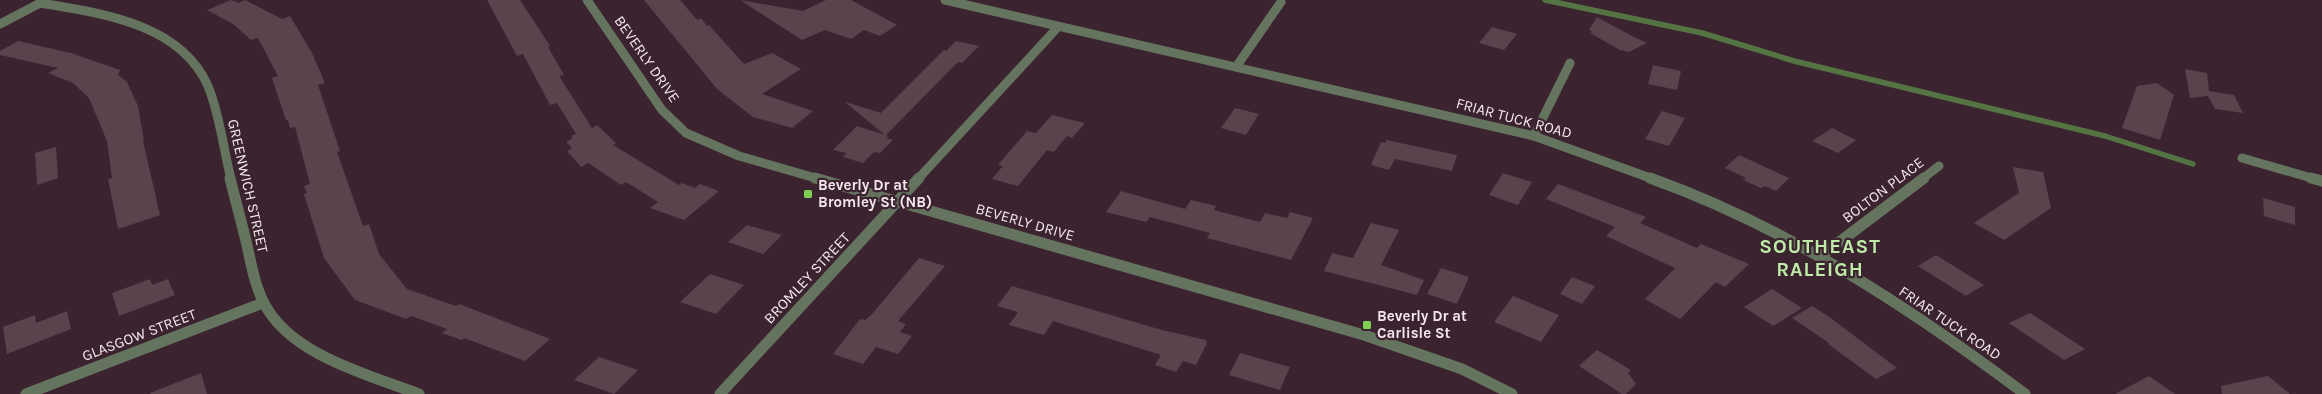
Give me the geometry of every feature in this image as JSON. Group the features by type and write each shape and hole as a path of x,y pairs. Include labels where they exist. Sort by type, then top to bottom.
{"street":[{"name":"BEVERLY DRIVE","path":"587,0 662,110 686,133 739,156 1364,334 1462,369 1512,394"},
{"name":"FRIAR TUCK ROAD","path":"945,0 1057,28 1534,136 1695,194 1821,256 1953,340 2025,394"},
{"path":"0,24 43,2"},
{"name":"GREENWICH STREET","path":"43,2 104,15 152,32 186,54 206,81 216,112 250,258 263,303 274,320 289,333 324,357 419,394"},
{"path":"1236,67 1281,2"},
{"name":"BROMLEY STREET","path":"720,394 1057,28"},
{"path":"1534,136 1570,63"},
{"path":"2242,158 2322,181"},
{"name":"BOLTON PLACE","path":"1821,256 1939,166"},
{"name":"GLASGOW STREET","path":"26,394 263,303"}],"building":[{"path":"231,0 239,3 245,0 282,19 290,16 312,53 325,83 318,85 340,151 337,152 363,226 369,224 379,254 407,289 456,306 459,304 550,339 525,361 464,338 462,340 442,333 447,329 411,316 406,319 355,300 324,258 304,194 307,193 304,186 310,184 295,127 290,128 288,120 286,120 272,78 278,76 258,38 251,40 233,24 207,10"},
{"path":"487,0 520,0 550,46 548,47 564,75 559,76 592,128 597,125 616,143 613,145 679,185 682,183 695,188 700,184 719,191 684,220 650,208 658,202 626,182 621,185 588,163 581,167 567,151 572,148 566,142 573,138 571,136 576,134 557,103 550,105 523,54 517,56"},
{"path":"644,0 680,0 697,20 701,18 707,26 709,25 744,64 772,53 801,69 762,94 813,111 792,128 753,117 717,89"},
{"path":"740,0 803,11 826,0 851,0 897,25 880,36 864,30 851,39 825,30 802,40"},
{"path":"1597,17 1647,43 1629,52 1620,50 1590,33 1593,32 1589,30"},
{"path":"1492,27 1517,34 1504,50 1479,43"},
{"path":"18,41 71,53 120,70 118,75 127,82 138,106 143,141 160,215 118,229 108,179 112,178 107,141 89,98 73,83 48,73 58,68 0,55 0,51"},
{"path":"956,41 979,46 962,63 958,62 886,135 888,136 886,138 893,140 880,153 874,152 863,163 843,157 846,153 833,150 857,126 885,135 845,102 881,113 944,50 946,51"},
{"path":"1653,65 1681,71 1677,90 1648,84"},
{"path":"2185,69 2207,73 2209,91 2234,95 2243,113 2215,109 2208,96 2190,98"},
{"path":"2157,83 2174,95 2160,140 2122,128 2137,86"},
{"path":"1235,108 1259,114 1246,135 1221,128"},
{"path":"1662,111 1685,118 1669,146 1645,139"},
{"path":"1052,115 1085,123 1072,138 1067,136 1054,152 1047,150 1018,186 992,179 1003,166 998,165 1027,131 1036,133"},
{"path":"1832,128 1856,140 1838,153 1812,141"},
{"path":"1386,140 1457,155 1452,171 1395,159 1389,170 1371,165 1381,142 1386,143"},
{"path":"56,147 58,178 37,185 35,153"},
{"path":"1739,155 1789,178 1776,191 1765,186 1761,188 1743,180 1746,178 1725,168"},
{"path":"2013,167 2043,172 2051,208 2004,240 1974,223 2019,193"},
{"path":"1503,173 1532,182 1518,205 1489,195"},
{"path":"1558,184 1646,217 1640,223 1697,248 1701,244 1749,264 1725,287 1716,282 1680,319 1645,299 1675,268 1606,236 1615,227 1546,199"},
{"path":"1121,191 1185,209 1191,200 1216,206 1214,210 1260,222 1265,213 1287,218 1290,212 1313,218 1291,260 1207,238 1210,233 1150,217 1146,222 1106,212"},
{"path":"2263,198 2295,207 2295,225 2264,216"},
{"path":"1371,223 1399,230 1381,265 1424,280 1417,295 1324,271 1332,253 1353,258"},
{"path":"747,225 782,235 763,254 728,242"},
{"path":"1936,255 1984,285 1966,296 1918,266"},
{"path":"919,258 945,266 898,321 906,324 900,332 912,336 898,354 876,347 863,364 833,354 860,319 865,320 872,314"},
{"path":"1441,268 1469,277 1457,304 1427,294"},
{"path":"710,274 744,285 716,314 680,302"},
{"path":"1572,277 1595,286 1582,304 1560,294"},
{"path":"150,279 152,285 168,279 175,295 119,316 112,293"},
{"path":"1012,286 1162,330 1206,340 1207,343 1196,365 1183,361 1176,372 1155,365 1161,355 1053,321 1044,335 1009,325 1018,312 997,306"},
{"path":"1772,289 1802,308 1773,326 1744,307"},
{"path":"1513,296 1559,315 1541,342 1494,322"},
{"path":"1812,306 1897,368 1876,379 1829,343 1792,318"},
{"path":"67,311 71,329 7,354 3,327 35,315 36,323"},
{"path":"2030,313 2085,349 2064,360 2009,323"},
{"path":"1597,350 1631,370 1628,373 1636,384 1626,394 1622,394 1579,366"},
{"path":"1240,353 1290,367 1280,390 1229,375"},
{"path":"599,357 638,370 614,394 574,380"},
{"path":"201,373 207,394 150,394 150,393"},
{"path":"2149,376 2175,394 2115,394"},
{"path":"2268,376 2290,394 2222,394 2221,386"}],"waterway":[{"path":"1545,0 1702,33 1794,61 2105,136 2193,164"}],"place":[{"name":"Beverly Dr at Bromley St (NB)","path":"808,194"},
{"name":"Beverly Dr at Carlisle St","path":"1367,325"}],"district":[{"name":"SOUTHEAST RALEIGH","path":"1820,258"}]}
